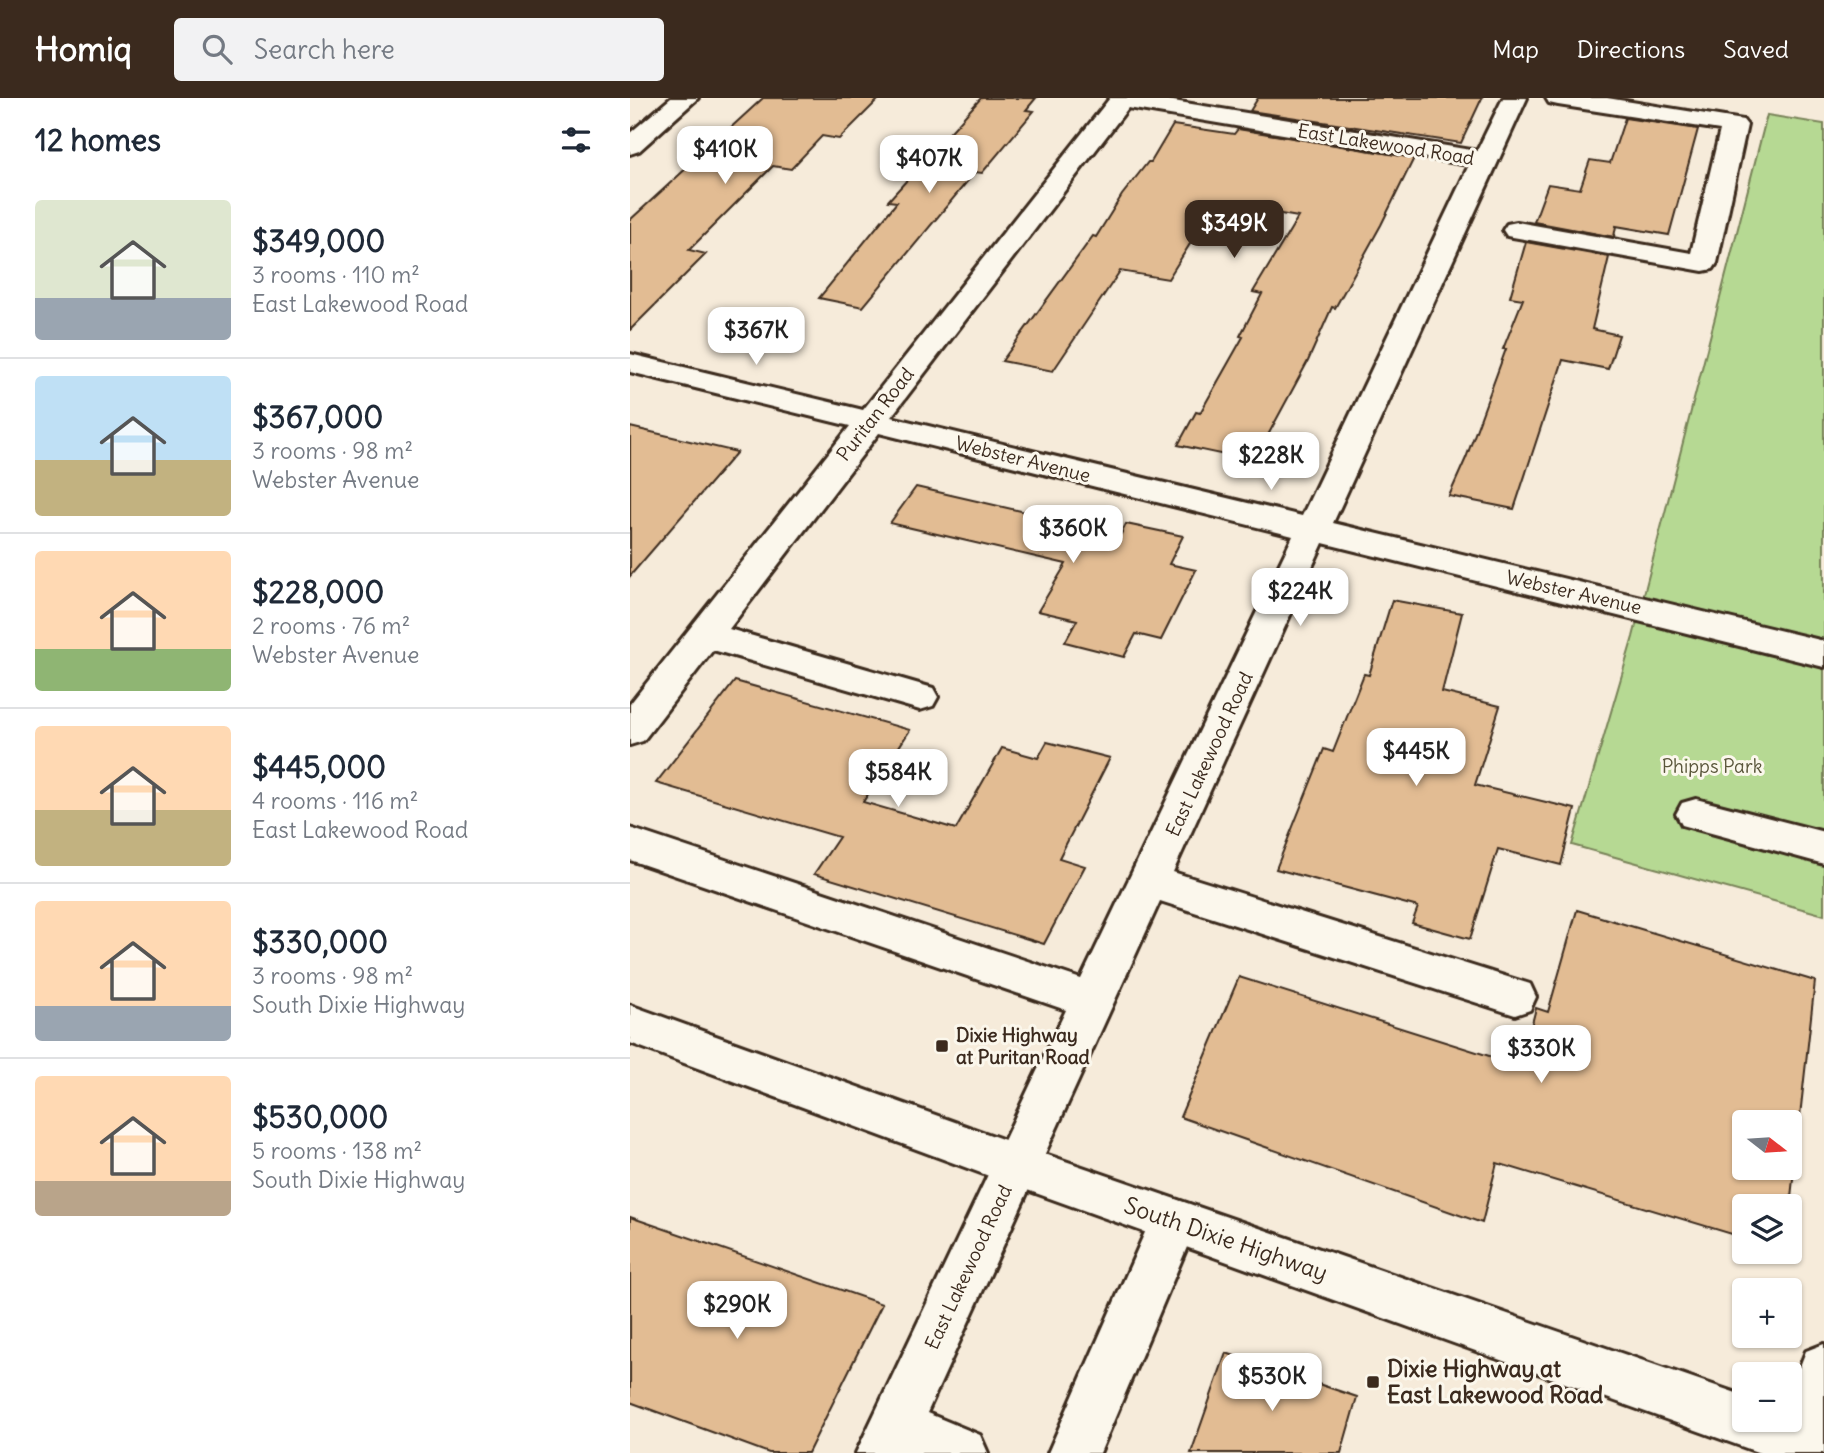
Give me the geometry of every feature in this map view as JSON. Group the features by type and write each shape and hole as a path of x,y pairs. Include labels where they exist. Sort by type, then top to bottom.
{"street":[{"path":"630,146 685,98"},
{"path":"1485,160 1515,98"},
{"path":"1517,230 1703,263 1734,125 1558,98"},
{"name":"East Lakewood Road","path":"889,1439 1485,160 1122,99"},
{"name":"Puritan Road","path":"630,731 1122,99"},
{"name":"Webster Avenue","path":"630,363 1314,531 1661,612 1824,654"},
{"path":"705,635 920,697"},
{"path":"1696,814 1824,848"},
{"path":"630,844 1093,1001"},
{"path":"1149,881 1515,997"},
{"name":"South Dixie Highway","path":"630,1024 1813,1449"},
{"path":"1074,1453 1174,1221"},
{"path":"1813,1449 1824,1369"},
{"path":"889,1439 962,1453"}],"green space":[{"name":"Phipps Park","path":"1767,115 1824,124 1824,915 1572,845 1633,637"}],"building":[{"path":"763,98 880,98 839,139 822,136 791,169 773,166 689,250 706,254 630,330 630,220"},
{"path":"981,98 1036,98 1026,110 1034,111 982,173 975,172 863,307 819,298 897,202 888,201"},
{"path":"1258,98 1482,98 1461,143 1250,111"},
{"path":"1625,118 1698,129 1669,235 1616,226 1614,237 1534,222 1548,184 1580,189 1590,160 1610,163"},
{"path":"1173,125 1234,134 1238,129 1414,158 1381,225 1335,308 1332,307 1308,361 1254,461 1178,445 1196,412 1200,413 1243,337 1240,336 1262,294 1253,292 1298,217 1216,203 1198,237 1195,236 1168,279 1120,271 1053,371 1002,361 1093,236 1096,237 1122,195 1148,162 1151,162"},
{"path":"1526,242 1609,257 1592,329 1619,335 1608,369 1563,360 1514,509 1449,496 1466,458 1523,299 1510,297"},
{"path":"630,427 737,452 630,576"},
{"path":"916,487 1121,534 1126,524 1183,536 1169,564 1196,570 1161,640 1136,634 1124,657 1065,642 1077,620 1038,611 1066,564 890,523"},
{"path":"1392,600 1462,613 1442,692 1500,706 1475,785 1575,809 1561,865 1498,849 1470,939 1412,923 1418,907 1276,869 1324,749 1333,752 1364,674 1369,675"},
{"path":"735,681 910,730 863,802 956,829 1002,748 1038,758 1047,742 1110,758 1059,858 1085,866 1044,944 814,874 839,837 656,783"},
{"path":"1577,910 1815,981 1801,1110 1732,1110 1732,1180 1793,1180 1791,1194 1732,1194 1732,1234 1497,1163 1482,1223 1180,1117 1239,977 1521,1066 1536,1008 1548,1012"},
{"path":"630,1217 882,1304 808,1453 769,1453 630,1402"},
{"path":"1226,1353 1357,1397 1341,1453 1191,1453"}],"place":[{"name":"Dixie Highway at Puritan Road","path":"942,1046"},
{"name":"Dixie Highway at East Lakewood Road","path":"1373,1382"}]}
